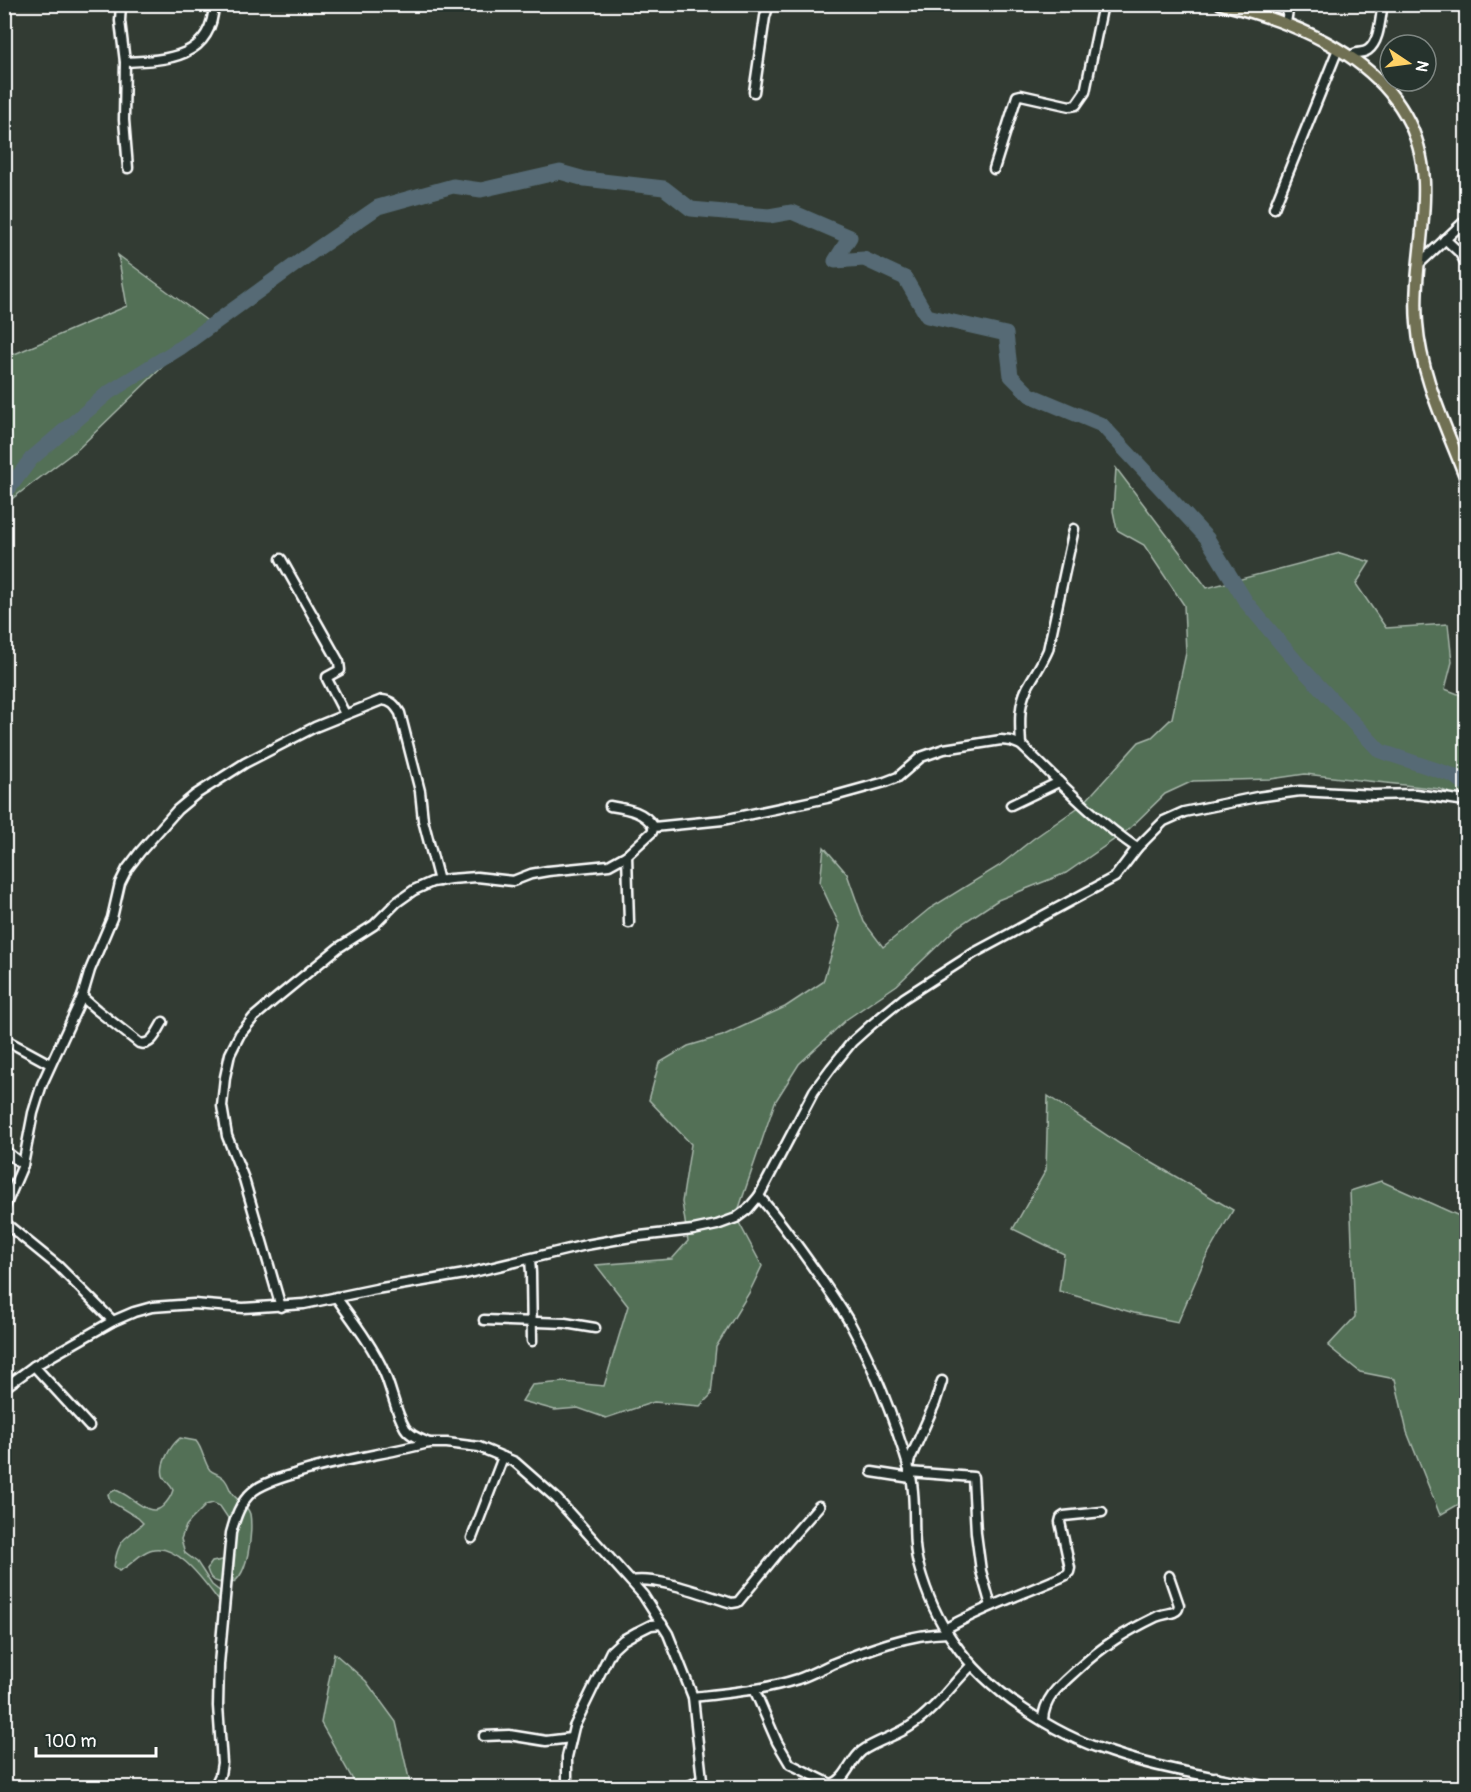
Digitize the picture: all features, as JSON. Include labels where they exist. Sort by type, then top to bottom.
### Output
[{"type":"main road","points":[[1221,4],[1286,23],[1322,39],[1352,58],[1388,91],[1401,107],[1418,146],[1424,183],[1416,301],[1421,356],[1428,381],[1467,479]]},
{"type":"street","points":[[121,4],[125,62],[124,120],[128,168]]},
{"type":"street","points":[[125,62],[155,61],[188,52],[201,42],[210,29],[214,17],[214,4]]},
{"type":"street","points":[[754,92],[769,4]]},
{"type":"street","points":[[994,169],[1017,96],[1070,106],[1076,105],[1081,100],[1085,92],[1103,4]]},
{"type":"street","points":[[1286,23],[1289,4]]},
{"type":"street","points":[[1352,58],[1354,54],[1365,52],[1372,45],[1377,34],[1383,4]]},
{"type":"street","points":[[1274,208],[1338,49]]},
{"type":"street","points":[[1420,263],[1467,220]]},
{"type":"street","points":[[1445,239],[1467,262]]},
{"type":"street","points":[[1021,746],[1022,701],[1048,650],[1074,529]]},
{"type":"street","points":[[282,559],[339,662],[340,670],[327,676],[327,679],[345,714]]},
{"type":"street","points":[[4,1209],[23,1165],[33,1113],[50,1064],[82,997],[90,970],[112,918],[123,875],[177,810],[195,795],[245,763],[315,727],[382,700],[390,701],[400,713],[420,791],[423,820],[440,880]]},
{"type":"street","points":[[654,827],[723,820],[827,798],[898,777],[921,757],[944,749],[1000,740],[1011,741],[1021,746],[1123,839],[1137,848]]},
{"type":"street","points":[[1011,805],[1059,782]]},
{"type":"street","points":[[4,1388],[34,1366],[134,1311],[167,1305],[194,1304],[243,1308],[304,1305],[465,1274],[586,1245],[650,1234],[693,1230],[736,1218],[759,1196],[814,1092],[852,1042],[904,998],[974,953],[1115,877],[1137,848],[1164,821],[1184,812],[1300,791],[1374,795],[1415,794],[1467,801]]},
{"type":"street","points":[[610,806],[637,811],[645,815],[654,827]]},
{"type":"street","points":[[281,1307],[244,1179],[227,1136],[222,1106],[230,1054],[240,1034],[254,1017],[273,1001],[338,948],[374,925],[397,902],[414,890],[440,880],[477,877],[513,881],[548,871],[609,866],[627,855],[652,832],[654,827]]},
{"type":"street","points":[[627,855],[629,923]]},
{"type":"street","points":[[82,997],[144,1045],[150,1043],[163,1022]]},
{"type":"street","points":[[4,1039],[50,1064]]},
{"type":"street","points":[[4,1150],[23,1165]]},
{"type":"street","points":[[759,1196],[788,1230],[851,1324],[867,1358],[890,1412],[909,1473],[919,1565],[946,1631],[972,1665],[998,1689],[1060,1731],[1109,1752],[1128,1758],[1274,1788]]},
{"type":"street","points":[[4,1222],[58,1266],[113,1321]]},
{"type":"street","points":[[530,1259],[532,1341]]},
{"type":"street","points":[[336,1298],[375,1355],[384,1372],[406,1430],[411,1435],[429,1443]]},
{"type":"street","points":[[484,1320],[564,1323],[595,1328]]},
{"type":"street","points":[[34,1366],[89,1426]]},
{"type":"street","points":[[909,1473],[910,1459],[935,1403],[942,1381]]},
{"type":"street","points":[[213,1788],[220,1775],[222,1763],[218,1706],[219,1664],[231,1533],[237,1513],[245,1500],[252,1491],[264,1485],[314,1467],[429,1443],[479,1447],[515,1462],[556,1498],[631,1581],[655,1613],[662,1623],[693,1697],[704,1784],[685,1788]]},
{"type":"street","points":[[472,1538],[503,1457]]},
{"type":"street","points":[[872,1472],[973,1477],[981,1571],[990,1606]]},
{"type":"street","points":[[631,1581],[646,1580],[667,1584],[732,1603],[738,1602],[819,1506]]},
{"type":"street","points":[[693,1697],[754,1689],[798,1679],[890,1643],[946,1631],[990,1606],[1027,1593],[1066,1575],[1070,1568],[1061,1518],[1102,1512]]},
{"type":"street","points":[[1043,1720],[1044,1710],[1054,1691],[1095,1653],[1109,1642],[1158,1616],[1178,1609],[1179,1605],[1169,1576]]},
{"type":"street","points":[[651,1625],[655,1613]]},
{"type":"street","points":[[567,1788],[567,1757],[571,1738],[582,1708],[611,1651],[623,1640],[651,1625],[662,1623]]},
{"type":"street","points":[[754,1689],[777,1742],[790,1764],[831,1784],[837,1783],[862,1751],[912,1725],[972,1665]]},
{"type":"street","points":[[484,1736],[508,1735],[546,1741],[571,1738]]},
{"type":"street","points":[[1205,1788],[1216,1777]]},
{"type":"green space","points":[[118,255],[217,328],[188,342],[78,449],[5,504],[5,358],[127,306]]},
{"type":"green space","points":[[1116,468],[1207,588],[1340,553],[1370,562],[1356,584],[1386,628],[1448,624],[1452,662],[1445,689],[1466,697],[1466,800],[1440,789],[1305,774],[1271,779],[1193,781],[1165,794],[1128,830],[1066,873],[998,900],[957,927],[897,985],[847,1019],[799,1064],[775,1102],[736,1217],[762,1266],[749,1293],[716,1347],[711,1395],[700,1406],[654,1402],[606,1418],[578,1408],[555,1410],[522,1401],[532,1385],[564,1382],[604,1386],[628,1306],[596,1265],[672,1259],[688,1241],[682,1202],[691,1144],[649,1100],[659,1063],[688,1046],[722,1036],[785,1007],[823,982],[840,926],[820,883],[824,847],[847,874],[864,922],[883,947],[929,909],[999,866],[1083,804],[1139,742],[1152,737],[1172,718],[1186,653],[1184,605],[1144,545],[1117,530],[1113,511]]},
{"type":"green space","points":[[1048,1096],[1120,1144],[1233,1210],[1205,1259],[1178,1322],[1134,1313],[1059,1291],[1064,1254],[1013,1229],[1046,1170]]},
{"type":"green space","points":[[1381,1181],[1466,1219],[1466,1500],[1440,1515],[1407,1432],[1395,1379],[1360,1372],[1328,1346],[1355,1317],[1350,1191]]},
{"type":"green space","points":[[180,1438],[196,1441],[210,1470],[227,1482],[232,1493],[250,1514],[250,1542],[245,1565],[240,1575],[227,1584],[216,1581],[207,1569],[212,1562],[228,1559],[235,1546],[228,1518],[220,1506],[213,1503],[206,1505],[186,1526],[181,1539],[185,1553],[197,1562],[212,1585],[222,1593],[223,1597],[219,1601],[189,1565],[170,1552],[160,1549],[150,1550],[119,1571],[114,1566],[122,1542],[143,1523],[110,1501],[108,1494],[115,1490],[121,1492],[152,1510],[163,1506],[173,1490],[164,1478],[164,1462],[169,1451]]},
{"type":"green space","points":[[334,1653],[366,1681],[396,1722],[411,1787],[357,1787],[321,1723]]},
{"type":"waterway","points":[[4,495],[31,459],[108,393],[180,348],[378,207],[453,186],[481,190],[560,172],[585,179],[664,188],[691,209],[769,216],[792,212],[850,237],[835,261],[864,259],[905,278],[927,316],[1006,334],[1011,376],[1030,395],[1102,425],[1207,538],[1246,602],[1298,664],[1380,751],[1452,775],[1466,784]]}]
